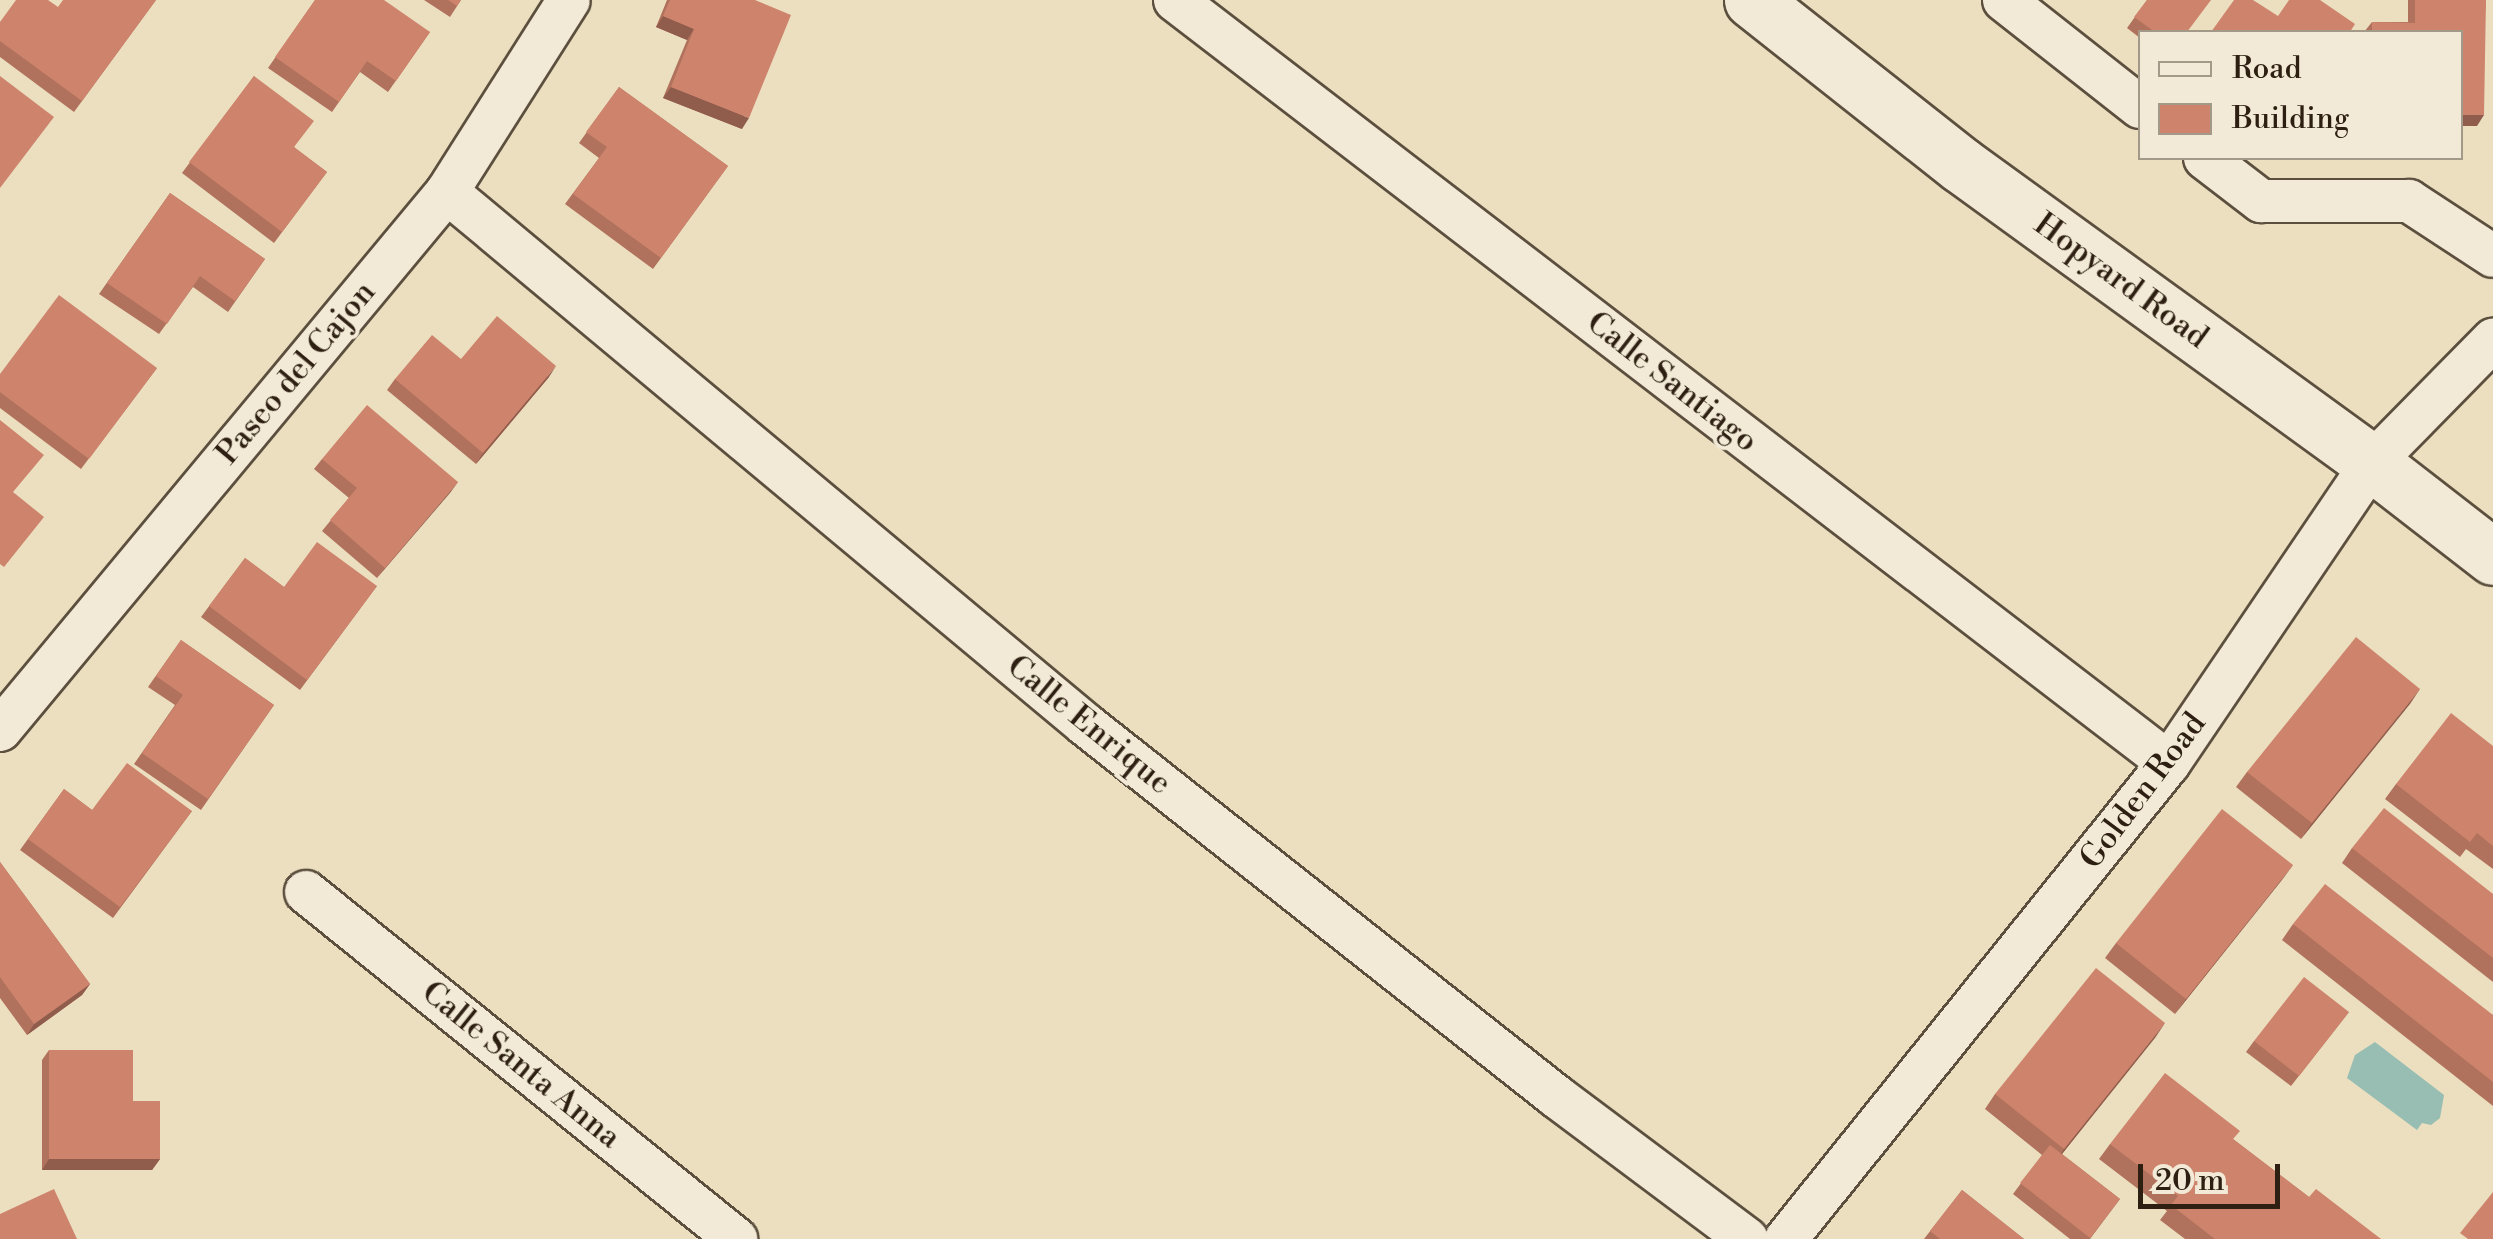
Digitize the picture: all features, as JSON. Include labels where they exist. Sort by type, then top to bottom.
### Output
[{"type":"main road","name":"Hopyard Road","points":[[1752,0],[1961,165],[2372,463],[2493,557]]},
{"type":"street","name":"Paseo del Cajon","points":[[0,730],[447,192],[569,0]]},
{"type":"street","name":"Calle Santiago","points":[[1174,0],[2169,763]]},
{"type":"street","points":[[2004,0],[2138,105]]},
{"type":"street","points":[[2208,160],[2261,201],[2409,201],[2493,256]]},
{"type":"street","name":"Calle Enrique","points":[[447,192],[1086,725],[1557,1097],[1747,1239]]},
{"type":"street","name":"Golden Road","points":[[1786,1239],[2169,763],[2372,463],[2493,340]]},
{"type":"street","name":"Calle Santa Anna","points":[[306,892],[736,1239]]},
{"type":"water","points":[[2375,1042],[2444,1095],[2440,1118],[2431,1125],[2422,1123],[2417,1130],[2347,1078],[2355,1055]]},
{"type":"building","points":[[16,0],[48,0],[58,7],[63,0],[156,0],[82,101],[0,41],[0,22]]},
{"type":"building","points":[[315,0],[384,0],[430,32],[396,81],[367,61],[339,102],[275,57]]},
{"type":"building","points":[[670,0],[755,0],[791,15],[749,118],[671,87],[694,29],[663,16]]},
{"type":"building","points":[[2147,0],[2211,0],[2188,30],[2152,30],[2134,17]]},
{"type":"building","points":[[2234,0],[2253,0],[2278,16],[2289,0],[2320,0],[2355,24],[2351,30],[2212,30]]},
{"type":"building","points":[[2415,0],[2486,0],[2484,115],[2463,115],[2463,30],[2372,30],[2372,22],[2415,23]]},
{"type":"building","points":[[0,76],[54,117],[0,188]]},
{"type":"building","points":[[254,76],[314,121],[294,147],[327,172],[282,232],[189,162]]},
{"type":"building","points":[[619,87],[728,166],[661,258],[573,194],[607,147],[586,132]]},
{"type":"building","points":[[170,193],[265,259],[235,301],[200,276],[167,324],[107,283]]},
{"type":"building","points":[[59,295],[157,368],[89,459],[0,392],[0,374]]},
{"type":"building","points":[[497,316],[556,366],[483,453],[395,379],[432,335],[461,359]]},
{"type":"building","points":[[367,405],[458,482],[385,568],[330,520],[357,488],[322,459]]},
{"type":"building","points":[[0,420],[44,455],[13,492],[44,517],[4,567],[0,564]]},
{"type":"building","points":[[317,542],[377,586],[307,680],[209,606],[245,558],[284,587]]},
{"type":"building","points":[[2356,637],[2420,689],[2312,823],[2247,772]]},
{"type":"building","points":[[181,640],[274,705],[208,799],[142,753],[183,695],[156,676]]},
{"type":"building","points":[[2451,713],[2493,746],[2493,846],[2477,833],[2470,842],[2396,784]]},
{"type":"building","points":[[127,763],[192,811],[120,907],[28,839],[64,789],[92,810]]},
{"type":"building","points":[[2384,808],[2493,894],[2493,958],[2352,848]]},
{"type":"building","points":[[2222,809],[2293,865],[2186,999],[2116,943]]},
{"type":"building","points":[[0,862],[90,984],[34,1024],[0,977]]},
{"type":"building","points":[[2325,884],[2493,1015],[2493,1082],[2293,924]]},
{"type":"building","points":[[2096,968],[2165,1023],[2064,1149],[1995,1094]]},
{"type":"building","points":[[2304,977],[2349,1012],[2299,1076],[2254,1041]]},
{"type":"building","points":[[49,1050],[133,1050],[133,1101],[160,1101],[160,1159],[49,1159]]},
{"type":"building","points":[[2165,1073],[2240,1131],[2233,1139],[2309,1197],[2316,1189],[2381,1239],[2215,1239],[2171,1205],[2178,1196],[2110,1144]]},
{"type":"building","points":[[2050,1145],[2120,1199],[2090,1238],[2020,1183]]},
{"type":"building","points":[[54,1189],[77,1239],[0,1239],[0,1214]]},
{"type":"building","points":[[1962,1190],[2024,1239],[1940,1239],[1930,1231]]},
{"type":"building","points":[[2493,1192],[2493,1239],[2468,1239],[2460,1233]]}]
